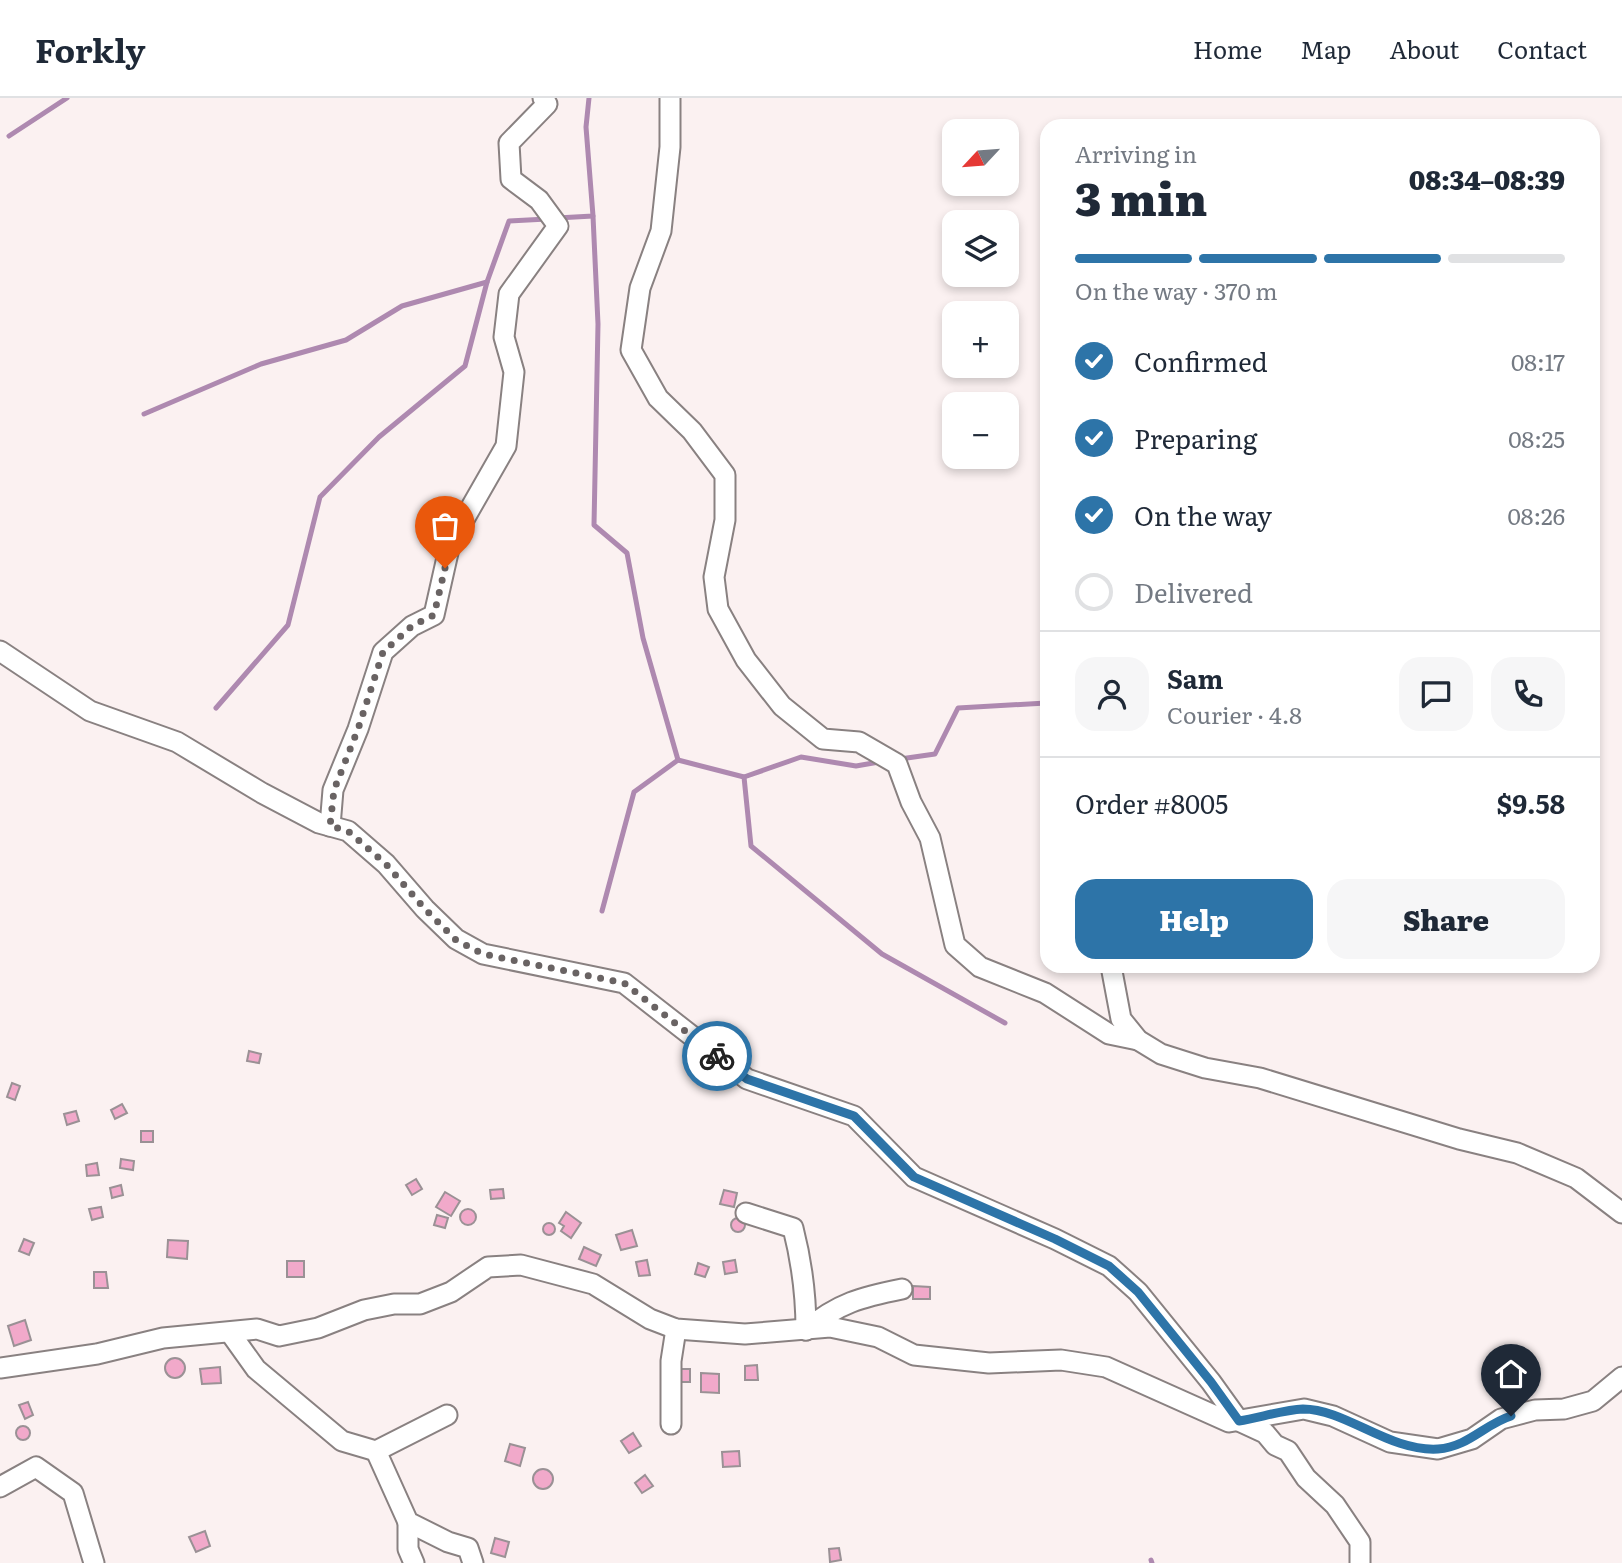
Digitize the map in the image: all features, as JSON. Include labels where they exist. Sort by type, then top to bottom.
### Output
[{"type":"street","points":[[330,826],[334,790],[358,729],[383,652],[412,626],[434,615],[450,544],[506,446],[514,372],[504,337],[509,294],[558,226],[539,200],[510,179],[509,144],[547,104],[544,98]]},
{"type":"street","points":[[670,98],[670,147],[661,230],[640,288],[631,350],[658,398],[692,431],[725,475],[725,520],[714,577],[718,609],[746,660],[782,706],[822,739],[859,742],[897,764],[911,802],[930,838],[955,945],[980,967],[1045,993],[1109,1034],[1138,1040],[1161,1054],[1205,1068],[1260,1079],[1459,1139],[1517,1153],[1576,1178],[1622,1213]]},
{"type":"street","points":[[0,651],[90,711],[177,741],[262,793],[330,826],[348,831],[386,864],[456,940],[483,954],[624,983],[747,1079],[854,1116],[914,1177],[1055,1239],[1109,1266],[1138,1292],[1239,1421],[1265,1433],[1275,1445],[1288,1451],[1306,1478],[1335,1505],[1360,1542],[1360,1563]]},
{"type":"street","points":[[1112,973],[1121,1019],[1138,1040]]},
{"type":"street","points":[[746,1213],[793,1228],[803,1267],[801,1281],[806,1297],[806,1330]]},
{"type":"street","points":[[0,1368],[85,1356],[163,1338],[231,1334],[257,1329],[279,1336],[318,1328],[365,1310],[394,1304],[420,1304],[451,1292],[488,1267],[521,1265],[593,1284],[650,1319],[676,1328],[745,1334],[830,1327],[878,1337],[914,1355],[989,1363],[1060,1360],[1106,1367],[1229,1422],[1304,1409],[1333,1416],[1390,1441],[1438,1449],[1472,1440],[1501,1419],[1535,1410],[1563,1409],[1593,1401],[1622,1377]]},
{"type":"street","points":[[806,1330],[828,1311],[867,1296],[902,1289]]},
{"type":"street","points":[[671,1424],[671,1361],[676,1328]]},
{"type":"street","points":[[231,1334],[256,1369],[342,1441],[376,1451],[447,1415]]},
{"type":"street","points":[[376,1451],[408,1522],[408,1549],[414,1563]]},
{"type":"street","points":[[0,1487],[36,1467],[73,1493],[94,1563]]},
{"type":"street","points":[[408,1522],[448,1542],[468,1548],[473,1563]]},
{"type":"building","points":[[249,1051],[261,1054],[259,1063],[247,1061]]},
{"type":"building","points":[[12,1083],[20,1086],[15,1100],[7,1097]]},
{"type":"building","points":[[122,1104],[127,1113],[115,1119],[111,1110]]},
{"type":"building","points":[[76,1111],[79,1121],[67,1125],[64,1114]]},
{"type":"building","points":[[141,1131],[153,1131],[153,1142],[141,1142]]},
{"type":"building","points":[[121,1159],[134,1161],[133,1170],[120,1168]]},
{"type":"building","points":[[97,1163],[99,1175],[87,1176],[86,1165]]},
{"type":"building","points":[[416,1179],[422,1189],[412,1195],[406,1185]]},
{"type":"building","points":[[121,1185],[123,1195],[112,1198],[110,1188]]},
{"type":"building","points":[[503,1189],[504,1198],[491,1199],[490,1190]]},
{"type":"building","points":[[724,1190],[737,1193],[734,1207],[720,1204]]},
{"type":"building","points":[[445,1192],[460,1201],[451,1216],[436,1207]]},
{"type":"building","points":[[101,1207],[103,1217],[92,1220],[89,1209]]},
{"type":"building","points":[[465,1209],[471,1209],[476,1217],[474,1223],[465,1225],[460,1220],[460,1214]]},
{"type":"building","points":[[566,1212],[581,1223],[571,1238],[561,1231],[564,1226],[559,1223]]},
{"type":"building","points":[[437,1215],[448,1218],[445,1228],[434,1225]]},
{"type":"building","points":[[738,1218],[743,1220],[743,1230],[738,1232],[733,1230],[731,1225],[733,1220]]},
{"type":"building","points":[[549,1223],[555,1229],[549,1235],[543,1229]]},
{"type":"building","points":[[632,1230],[637,1246],[621,1250],[616,1235]]},
{"type":"building","points":[[24,1239],[34,1243],[29,1255],[19,1251]]},
{"type":"building","points":[[168,1240],[188,1241],[187,1259],[167,1257]]},
{"type":"building","points":[[584,1247],[601,1255],[596,1266],[579,1259]]},
{"type":"building","points":[[647,1260],[650,1275],[639,1276],[636,1262]]},
{"type":"building","points":[[735,1260],[737,1272],[725,1274],[723,1262]]},
{"type":"building","points":[[287,1261],[304,1261],[304,1277],[287,1277]]},
{"type":"building","points":[[698,1263],[709,1267],[705,1277],[695,1274]]},
{"type":"building","points":[[94,1272],[106,1272],[108,1288],[94,1288]]},
{"type":"building","points":[[913,1286],[930,1287],[930,1299],[913,1299]]},
{"type":"building","points":[[25,1320],[31,1340],[14,1346],[8,1326]]},
{"type":"building","points":[[175,1358],[182,1361],[185,1368],[182,1375],[175,1378],[168,1375],[165,1368],[168,1361]]},
{"type":"building","points":[[757,1365],[758,1380],[745,1380],[745,1366]]},
{"type":"building","points":[[220,1367],[221,1383],[202,1384],[200,1369]]},
{"type":"building","points":[[677,1369],[690,1369],[690,1382],[678,1382]]},
{"type":"building","points":[[701,1373],[719,1374],[719,1393],[701,1392]]},
{"type":"building","points":[[28,1402],[33,1415],[25,1419],[19,1405]]},
{"type":"building","points":[[23,1426],[28,1428],[28,1438],[23,1440],[18,1438],[16,1433],[18,1428]]},
{"type":"building","points":[[633,1433],[641,1446],[629,1453],[621,1441]]},
{"type":"building","points":[[510,1444],[525,1448],[520,1466],[505,1461]]},
{"type":"building","points":[[739,1451],[740,1466],[723,1467],[722,1452]]},
{"type":"building","points":[[543,1469],[550,1472],[553,1479],[550,1486],[543,1489],[536,1486],[533,1479],[536,1472]]},
{"type":"building","points":[[645,1475],[653,1486],[642,1493],[635,1483]]},
{"type":"building","points":[[205,1531],[210,1546],[196,1552],[189,1537]]},
{"type":"building","points":[[495,1538],[509,1542],[505,1557],[491,1553]]},
{"type":"building","points":[[839,1548],[841,1560],[830,1562],[829,1549]]},
{"type":"waterway","points":[[9,136],[67,98]]},
{"type":"waterway","points":[[557,218],[593,216],[586,127],[589,98]]},
{"type":"waterway","points":[[593,216],[598,324],[594,525],[627,553],[643,638],[678,760],[634,792],[602,911]]},
{"type":"waterway","points":[[216,708],[288,625],[320,497],[379,437],[465,366],[487,282],[509,221],[547,219]]},
{"type":"waterway","points":[[144,414],[261,364],[346,340],[402,306],[487,282]]},
{"type":"waterway","points":[[900,759],[935,754],[958,708],[1040,703]]},
{"type":"waterway","points":[[744,777],[801,757],[856,766],[879,762]]},
{"type":"waterway","points":[[678,760],[744,777],[751,846],[882,954],[1005,1023]]},
{"type":"way so far","points":[[445,568],[434,615],[412,626],[383,652],[358,729],[334,790],[330,826],[348,831],[386,864],[456,940],[483,954],[624,983],[717,1056]]},
{"type":"route","points":[[717,1056],[747,1079],[854,1116],[914,1177],[1055,1239],[1109,1266],[1138,1292],[1239,1421],[1304,1409],[1333,1416],[1390,1441],[1438,1449],[1472,1440],[1501,1419],[1511,1416]]}]
